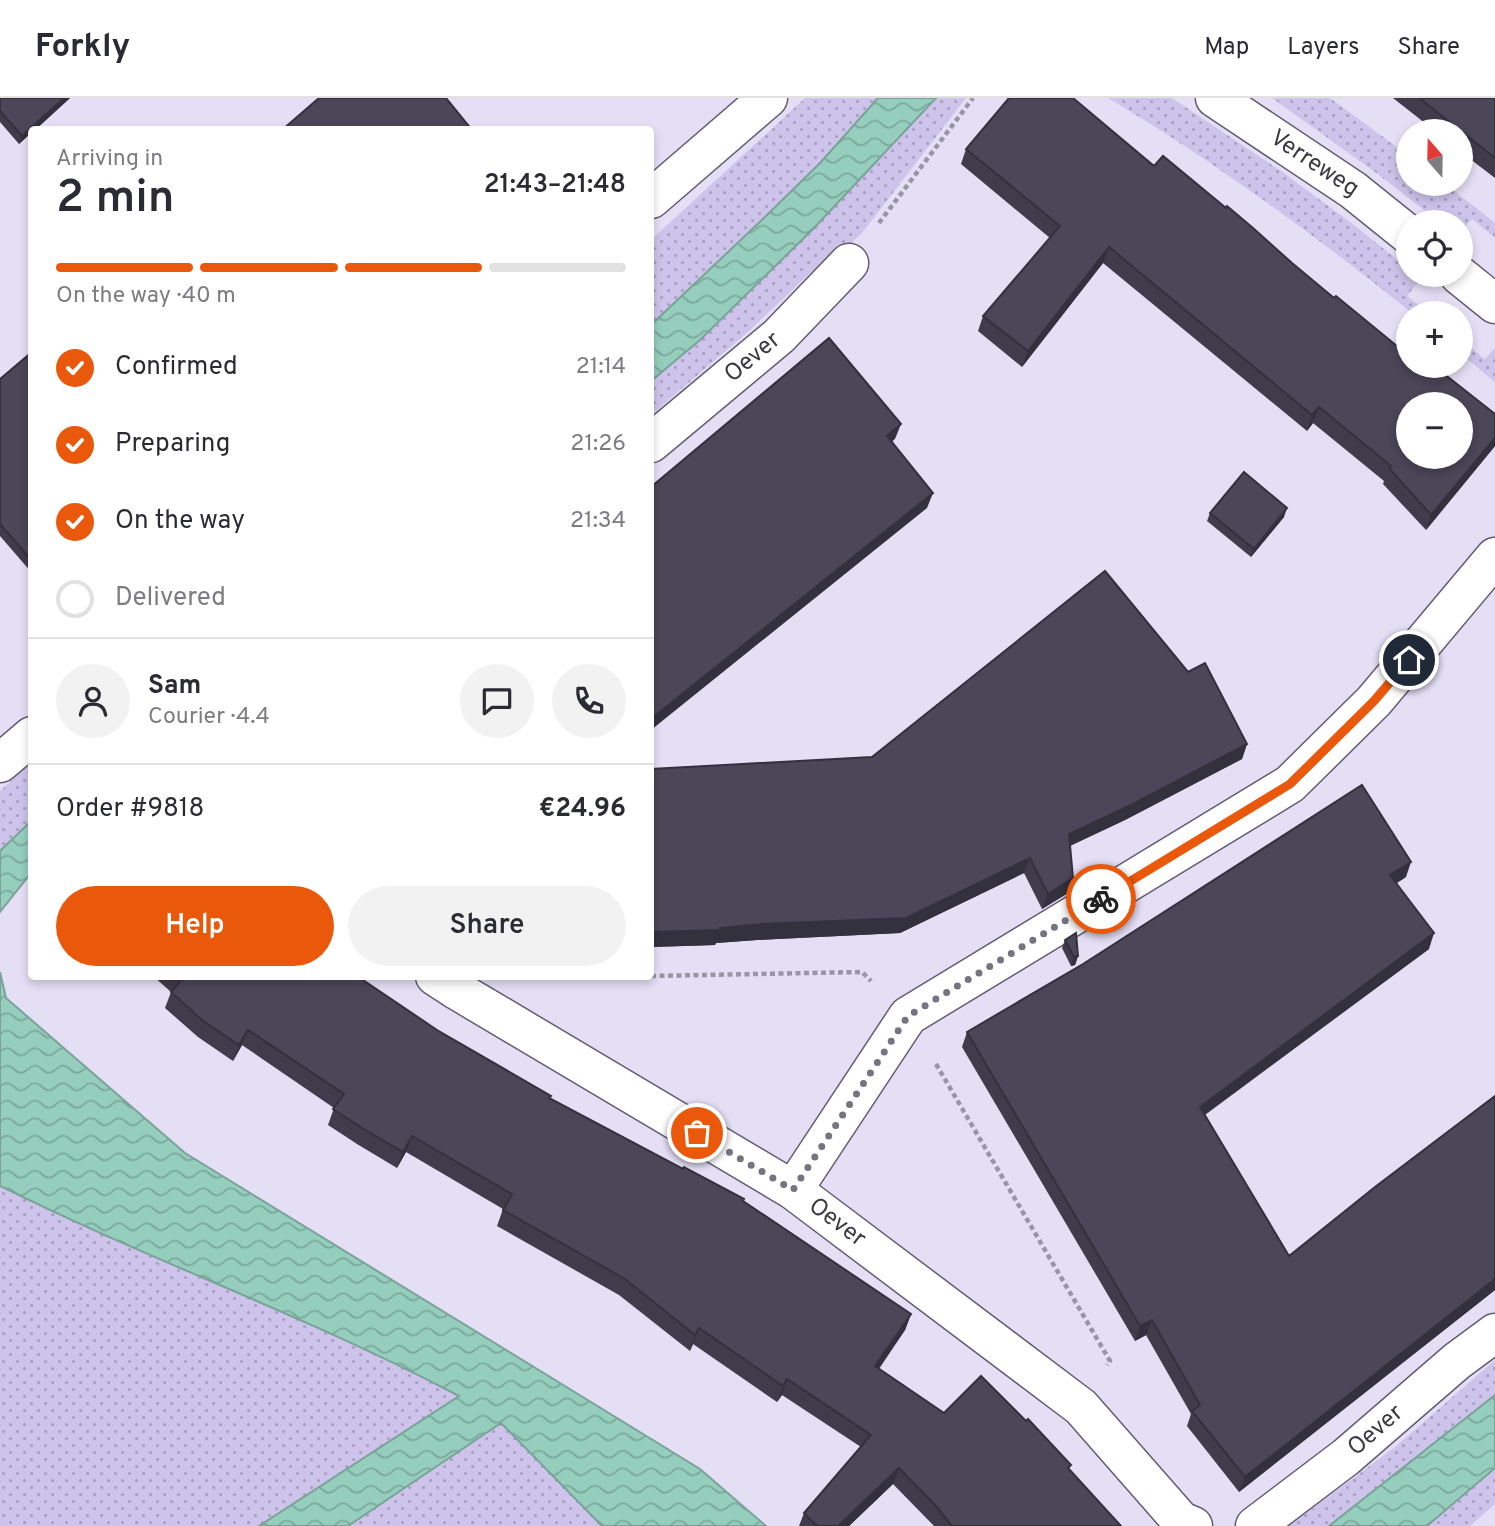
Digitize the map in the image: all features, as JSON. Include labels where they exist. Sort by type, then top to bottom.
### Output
[{"type":"street","points":[[654,197],[768,98]]},
{"type":"street","name":"Verreweg","points":[[1215,98],[1353,190],[1396,225]]},
{"type":"street","name":"Oever","points":[[654,440],[779,336],[849,263]]},
{"type":"street","points":[[1473,286],[1495,304]]},
{"type":"street","points":[[793,1190],[908,1016],[1290,784],[1374,701],[1495,557]]},
{"type":"street","points":[[0,763],[28,739]]},
{"type":"street","name":"Oever","points":[[441,980],[793,1190],[1080,1407],[1181,1521],[1193,1526]]},
{"type":"street","name":"Oever","points":[[1255,1526],[1346,1457],[1457,1361],[1495,1333]]},
{"type":"path","points":[[849,263],[973,98]]},
{"type":"path","points":[[654,976],[862,972],[908,1016],[1110,1361],[1080,1407]]},
{"type":"shaded area","points":[[805,98],[878,98],[820,163],[654,322],[654,237]]},
{"type":"shaded area","points":[[936,98],[966,98],[862,233],[831,261],[827,257],[748,332],[654,412],[654,378],[700,340],[814,228]]},
{"type":"shaded area","points":[[1108,98],[1172,98],[1281,171],[1396,259],[1396,287],[1414,287],[1407,296],[1413,301],[1397,301],[1264,200]]},
{"type":"shaded area","points":[[1272,98],[1330,98],[1396,146],[1396,188]]},
{"type":"shaded area","points":[[1406,196],[1461,196],[1495,223],[1495,238],[1473,220],[1473,210],[1424,210]]},
{"type":"shaded area","points":[[1495,348],[1495,382],[1473,364],[1473,350],[1485,359]]},
{"type":"shaded area","points":[[28,766],[28,824],[0,851],[0,791]]},
{"type":"shaded area","points":[[0,1186],[62,1216],[353,1342],[460,1396],[259,1526],[0,1526]]},
{"type":"shaded area","points":[[1495,1360],[1495,1395],[1329,1526],[1289,1526],[1395,1447]]},
{"type":"shaded area","points":[[501,1423],[602,1526],[348,1526]]},
{"type":"shaded area","points":[[1495,1468],[1495,1504],[1470,1526],[1427,1526]]},
{"type":"water","points":[[878,98],[936,98],[814,228],[700,340],[654,378],[654,322],[820,163]]},
{"type":"water","points":[[28,824],[28,877],[0,912],[0,851]]},
{"type":"water","points":[[0,972],[6,998],[185,1153],[700,1469],[766,1526],[602,1526],[501,1423],[348,1526],[259,1526],[459,1396],[346,1340],[0,1186]]},
{"type":"water","points":[[1495,1395],[1495,1468],[1427,1526],[1329,1526]]},
{"type":"building","points":[[0,98],[64,98],[33,126],[28,126],[28,131],[22,136],[0,111]]},
{"type":"building","points":[[319,98],[446,98],[469,126],[287,126]]},
{"type":"building","points":[[1009,98],[1073,98],[1154,166],[1163,156],[1226,208],[1227,206],[1334,298],[1336,296],[1396,345],[1396,378],[1449,378],[1467,392],[1396,392],[1396,469],[1469,469],[1431,515],[1389,468],[1391,466],[1319,407],[1312,415],[1109,247],[1028,351],[983,316],[1060,226],[966,149]]},
{"type":"building","points":[[1419,98],[1495,98],[1495,158],[1474,141],[1474,119],[1446,119]]},
{"type":"building","points":[[829,338],[901,424],[887,436],[933,493],[654,717],[654,484]]},
{"type":"building","points":[[28,355],[28,556],[0,524],[0,379]]},
{"type":"building","points":[[1473,397],[1495,414],[1495,438],[1473,464]]},
{"type":"building","points":[[1244,472],[1287,508],[1254,549],[1210,513]]},
{"type":"building","points":[[1105,571],[1188,672],[1205,663],[1247,744],[1069,834],[1073,878],[1048,894],[1030,858],[906,918],[654,932],[654,769],[872,757]]},
{"type":"building","points":[[1362,785],[1411,862],[1390,875],[1434,933],[1200,1107],[1289,1256],[1495,1096],[1495,1279],[1245,1477],[1192,1411],[1200,1405],[1152,1320],[1140,1326],[967,1032],[1083,964]]},
{"type":"building","points":[[1076,933],[1078,956],[1074,957],[1065,940]]},
{"type":"building","points":[[181,980],[363,980],[437,1030],[551,1096],[549,1098],[744,1199],[743,1201],[911,1314],[875,1366],[944,1413],[981,1376],[1026,1421],[1028,1419],[1071,1465],[1068,1468],[1121,1526],[952,1526],[899,1468],[838,1526],[817,1526],[804,1513],[871,1435],[787,1379],[783,1386],[699,1328],[695,1335],[625,1279],[503,1210],[512,1194],[412,1136],[403,1152],[362,1128],[333,1109],[344,1094],[248,1030],[239,1045],[203,1021],[171,992]]},
{"type":"way so far","points":[[697,1133],[793,1190],[908,1016],[1101,899]]},
{"type":"route","points":[[1101,899],[1290,784],[1374,701],[1409,660]]}]
